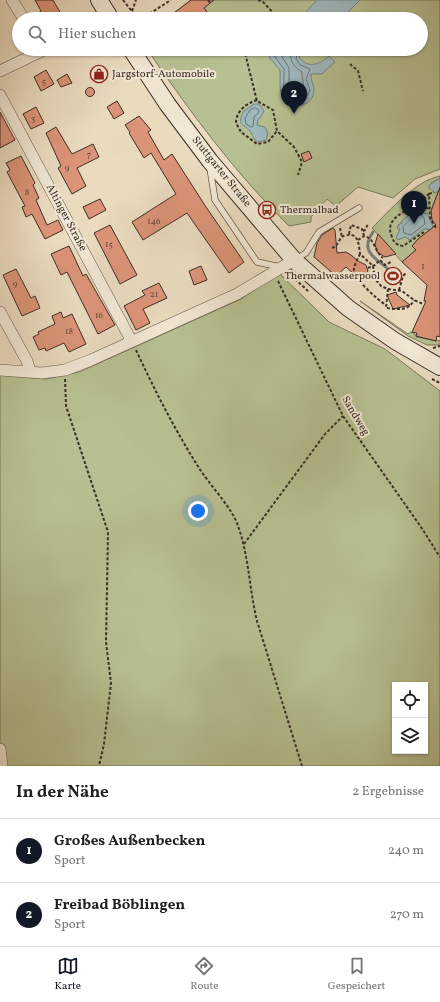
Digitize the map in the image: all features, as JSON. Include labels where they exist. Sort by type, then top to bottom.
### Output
[{"type":"main road","name":"Stuttgarter Straße","points":[[136,56],[168,105],[284,267],[348,308],[395,341],[440,367]]},
{"type":"street","points":[[12,0],[20,12]]},
{"type":"street","points":[[0,71],[31,56]]},
{"type":"street","name":"Altinger Straße","points":[[0,95],[131,340]]},
{"type":"street","points":[[0,370],[42,373],[65,370],[91,360],[131,340],[237,294],[284,267]]},
{"type":"street","points":[[0,312],[27,361],[30,371]]},
{"type":"street","points":[[0,749],[2,766]]},
{"type":"lane","points":[[210,162],[215,200],[256,262],[284,267],[306,254],[319,232],[359,208]]},
{"type":"path","points":[[123,0],[132,11]]},
{"type":"path","points":[[132,11],[136,0]]},
{"type":"path","points":[[153,12],[171,0]]},
{"type":"path","points":[[258,0],[263,1],[272,12]]},
{"type":"path","points":[[246,56],[257,100],[273,110],[277,132],[294,147],[302,162],[298,175]]},
{"type":"path","points":[[350,64],[358,71],[363,91]]},
{"type":"path","points":[[257,100],[250,102],[238,114],[236,124],[241,132],[258,144],[268,142],[277,132]]},
{"type":"path","points":[[424,232],[403,246],[397,245],[390,234],[393,220],[404,210],[434,192]]},
{"type":"path","points":[[429,194],[430,218],[436,228]]},
{"type":"path","points":[[417,203],[429,210]]},
{"type":"path","points":[[363,231],[366,230],[368,224]]},
{"type":"path","points":[[339,225],[342,237]]},
{"type":"path","points":[[349,234],[351,225],[363,231]]},
{"type":"path","points":[[363,231],[364,236]]},
{"type":"path","points":[[335,250],[342,237],[349,234]]},
{"type":"path","points":[[349,234],[358,240],[360,254],[354,268],[355,275],[373,296],[386,305],[386,308],[401,310],[407,308],[414,300]]},
{"type":"path","points":[[364,236],[368,237],[374,243],[376,251],[385,265],[391,262]]},
{"type":"path","points":[[358,240],[364,236]]},
{"type":"path","points":[[332,248],[336,247]]},
{"type":"path","points":[[360,254],[373,266],[375,279],[381,286],[399,290],[423,304]]},
{"type":"path","points":[[368,268],[382,259]]},
{"type":"path","name":"Sandweg","points":[[284,267],[297,318],[343,416],[421,527],[440,557]]},
{"type":"path","points":[[399,290],[403,276],[406,273]]},
{"type":"path","points":[[386,305],[389,289]]},
{"type":"path","points":[[389,289],[391,293]]},
{"type":"path","points":[[131,340],[159,399],[199,469],[236,521],[244,544],[251,598],[257,621],[302,766]]},
{"type":"path","points":[[65,370],[66,406],[108,532],[106,642],[111,683],[104,744],[99,766]]},
{"type":"path","points":[[244,544],[325,434],[343,416]]},
{"type":"green space","points":[[191,0],[440,0],[440,169],[415,179],[393,198],[358,187],[336,206],[327,199],[311,217],[311,222],[289,226],[250,185],[214,141],[152,56],[428,56],[428,12],[175,12]]},
{"type":"green space","points":[[440,176],[440,178],[431,183],[440,190],[432,209],[433,218],[439,228],[434,229],[427,213],[425,214],[418,208],[402,221],[397,228],[409,240],[425,228],[431,232],[418,239],[416,250],[402,262],[372,228],[412,190],[431,179]]},
{"type":"green space","points":[[278,272],[329,322],[385,349],[440,391],[440,766],[0,766],[0,375],[46,379],[79,372],[241,299]]},
{"type":"green space","points":[[360,301],[408,334],[411,332],[415,334],[416,337],[437,341],[440,340],[440,345],[427,345],[408,336]]},
{"type":"water","points":[[317,0],[360,0],[348,12],[306,12]]},
{"type":"water","points":[[300,56],[299,57],[302,61],[314,64],[321,62],[329,56],[335,62],[322,74],[311,74],[314,88],[312,98],[301,106],[294,107],[288,104],[282,96],[280,87],[280,70],[269,57]]},
{"type":"water","points":[[254,104],[259,104],[264,111],[258,119],[257,125],[265,127],[268,134],[266,140],[258,142],[241,122],[243,112]]},
{"type":"water","points":[[440,178],[440,190],[435,193],[429,188],[429,185]]},
{"type":"water","points":[[416,209],[420,209],[425,214],[427,213],[434,229],[431,232],[428,229],[424,229],[410,240],[405,237],[398,240],[396,237],[400,230],[398,225]]},
{"type":"water","name":"Thermalwasserpool","points":[[391,268],[395,270],[401,279],[400,282],[395,284],[386,274],[386,270]]},
{"type":"building","points":[[35,0],[53,0],[60,12],[40,12],[41,11]]},
{"type":"building","points":[[191,0],[214,0],[204,8],[207,12],[175,12]]},
{"type":"building","points":[[46,70],[54,84],[41,91],[34,77]]},
{"type":"building","points":[[67,74],[72,83],[61,87],[57,80]]},
{"type":"building","points":[[90,87],[95,92],[90,97],[85,92]]},
{"type":"building","points":[[117,101],[124,113],[114,119],[107,107]]},
{"type":"building","points":[[36,107],[44,123],[31,129],[23,114]]},
{"type":"building","points":[[0,112],[15,140],[0,148]]},
{"type":"building","points":[[139,116],[151,130],[148,132],[164,160],[172,154],[244,262],[229,273],[187,213],[143,240],[132,222],[176,194],[151,153],[144,158],[125,125]]},
{"type":"building","points":[[56,127],[72,154],[93,144],[99,157],[77,168],[86,186],[72,194],[58,168],[61,166],[46,133]]},
{"type":"building","points":[[309,151],[312,158],[304,162],[301,154]]},
{"type":"building","points":[[21,156],[35,183],[33,185],[39,198],[36,200],[47,225],[58,220],[63,230],[45,239],[32,214],[26,217],[22,207],[25,206],[7,172],[10,170],[6,163]]},
{"type":"building","points":[[440,187],[440,337],[437,336],[436,341],[416,336],[417,333],[412,332],[426,301],[424,301],[427,285],[402,262],[416,250],[412,246],[418,239],[436,225],[432,220],[431,211]]},
{"type":"building","points":[[100,199],[106,210],[89,219],[83,207]]},
{"type":"building","points":[[110,225],[137,275],[120,284],[94,233]]},
{"type":"building","points":[[333,228],[335,230],[337,253],[346,252],[366,265],[368,271],[364,277],[357,277],[346,267],[336,276],[314,257],[317,243],[322,235]]},
{"type":"building","points":[[378,234],[396,254],[385,257],[377,252],[375,244]]},
{"type":"building","points":[[69,246],[83,276],[86,274],[115,325],[98,334],[67,272],[61,275],[51,254]]},
{"type":"building","points":[[201,266],[207,280],[194,285],[189,271]]},
{"type":"building","points":[[16,269],[31,298],[35,296],[40,308],[22,316],[3,275]]},
{"type":"building","points":[[159,283],[167,298],[143,309],[150,323],[136,330],[124,306],[145,295],[142,291]]},
{"type":"building","points":[[396,292],[397,295],[410,305],[393,309],[387,295]]},
{"type":"building","points":[[61,312],[63,318],[72,314],[86,344],[69,352],[64,343],[46,351],[45,348],[39,350],[33,337],[39,334],[38,332],[55,324],[52,316]]},
{"type":"waterway","points":[[373,232],[369,239],[368,250],[374,258],[388,269]]},
{"type":"place","name":"Jargstorf-Automobile","points":[[99,74]]},
{"type":"place","name":"Freibad Böblingen","points":[[294,114]]},
{"type":"place","name":"Thermalbad","points":[[267,210]]},
{"type":"place","name":"Großes Außenbecken","points":[[414,224]]},
{"type":"place","name":"Thermalwasserpool","points":[[393,276]]}]
